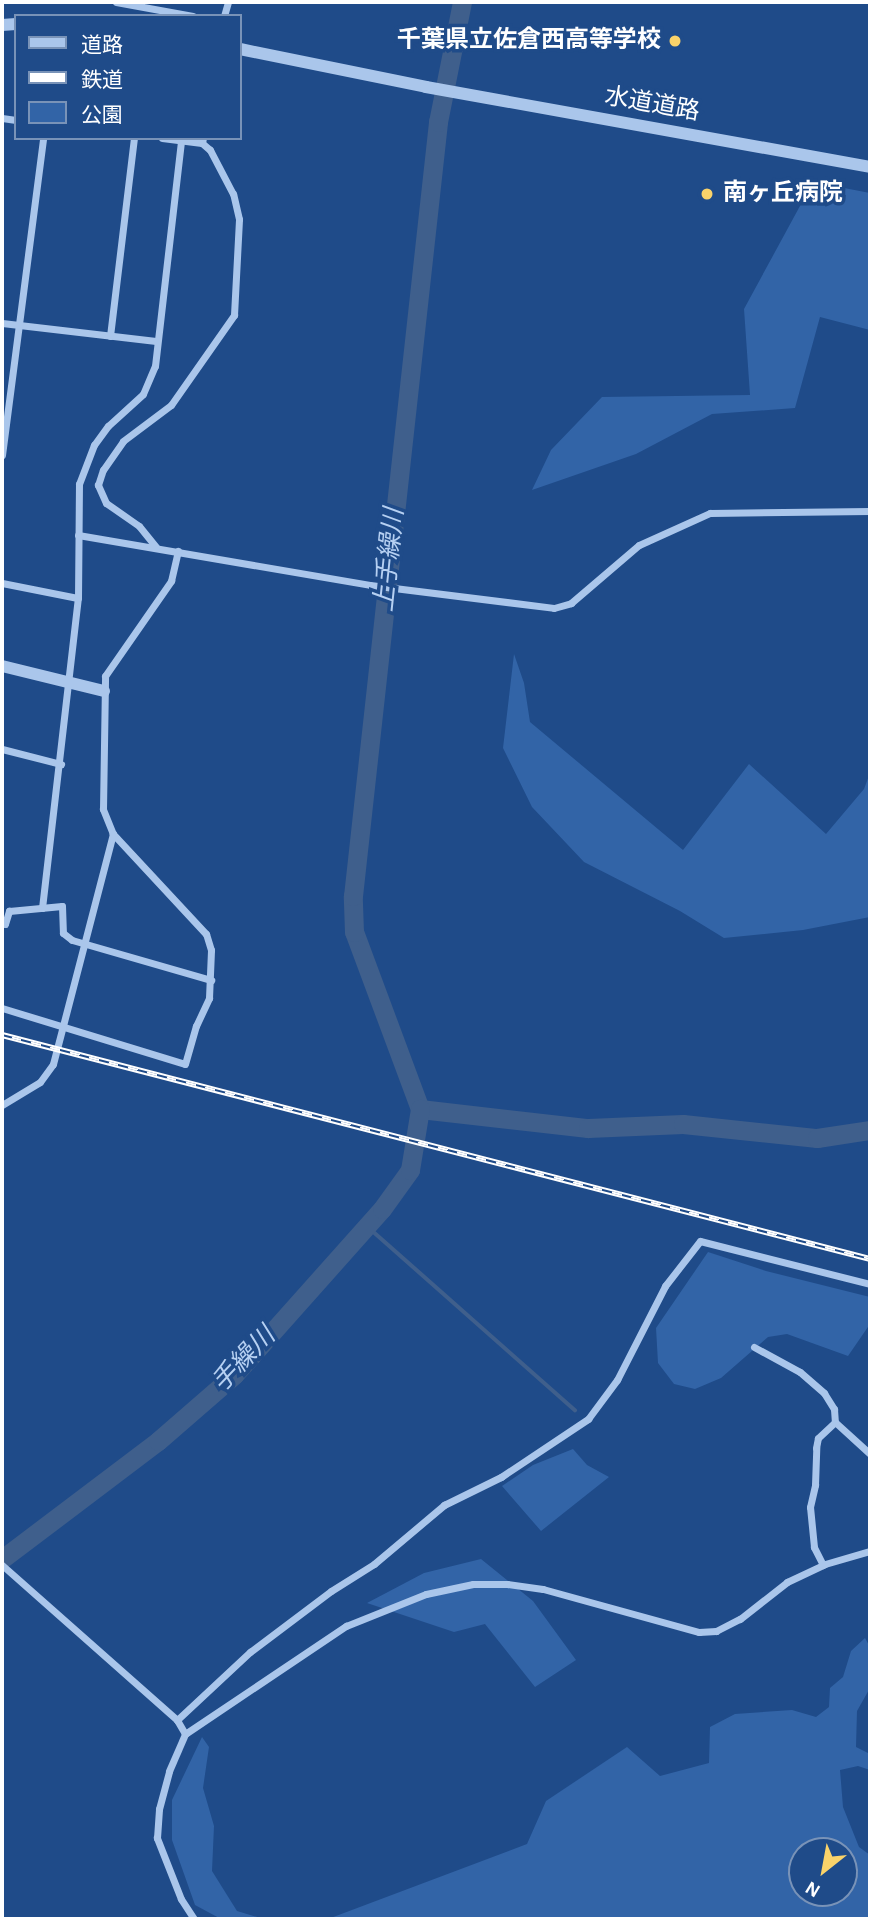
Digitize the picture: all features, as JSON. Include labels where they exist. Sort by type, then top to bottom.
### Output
[{"type":"street","points":[[116,2],[182,14]]},
{"type":"street","name":"水道道路","points":[[242,49],[426,87],[870,167]]},
{"type":"street","points":[[2,455],[21,325],[43,140]]},
{"type":"street","points":[[110,336],[134,140]]},
{"type":"street","points":[[156,547],[139,526],[106,503],[100,496],[99,485],[103,470],[123,441],[171,405],[234,314],[239,219],[233,194],[203,141],[175,140]]},
{"type":"street","points":[[42,908],[61,764],[78,598],[82,471],[108,426],[143,394],[155,366],[181,141]]},
{"type":"street","points":[[2,323],[156,341]]},
{"type":"street","points":[[78,535],[370,585],[554,608],[571,603],[639,545],[710,513],[870,511]]},
{"type":"street","points":[[2,1008],[185,1065],[196,1026],[209,998],[211,950],[206,934],[113,834],[103,809],[104,691],[107,670],[171,581],[178,551]]},
{"type":"street","points":[[2,583],[78,598]]},
{"type":"street","points":[[2,666],[104,691]]},
{"type":"street","points":[[2,749],[61,764]]},
{"type":"street","points":[[2,1105],[40,1082],[53,1064],[113,834]]},
{"type":"street","points":[[2,923],[5,924],[9,911],[62,906],[63,933],[72,940],[211,980]]},
{"type":"street","points":[[177,1720],[250,1652],[331,1591],[374,1564],[444,1505],[501,1477],[569,1435],[588,1419],[617,1380],[665,1286],[700,1241],[870,1284]]},
{"type":"street","points":[[754,1347],[800,1372],[824,1393],[834,1409],[835,1422],[870,1454]]},
{"type":"street","points":[[823,1565],[814,1547],[810,1507],[815,1485],[818,1438],[835,1422]]},
{"type":"street","points":[[194,1919],[181,1899],[157,1838],[166,1784],[185,1734],[346,1626],[426,1594],[473,1584],[507,1584],[543,1589],[699,1632],[716,1631],[740,1619],[787,1582],[823,1565],[870,1551]]},
{"type":"street","points":[[2,1565],[177,1720],[185,1734]]},
{"type":"green space","points":[[813,182],[870,193],[870,330],[820,317],[795,408],[712,414],[636,454],[532,490],[551,450],[602,397],[750,395],[744,309]]},
{"type":"green space","points":[[514,654],[524,683],[530,722],[683,850],[749,764],[826,834],[864,789],[870,773],[870,917],[803,930],[724,938],[680,911],[584,862],[532,807],[503,748]]},
{"type":"green space","points":[[708,1252],[766,1271],[870,1297],[870,1324],[848,1356],[787,1334],[768,1337],[721,1378],[695,1389],[674,1384],[658,1363],[656,1328]]},
{"type":"green space","points":[[573,1449],[587,1465],[609,1477],[541,1531],[502,1486],[533,1465]]},
{"type":"green space","points":[[481,1559],[533,1601],[576,1660],[535,1687],[485,1624],[454,1632],[367,1603],[424,1573]]},
{"type":"green space","points":[[865,1638],[870,1647],[870,1688],[857,1711],[856,1747],[870,1754],[870,1770],[858,1766],[840,1770],[843,1807],[855,1837],[788,1837],[788,1907],[858,1907],[858,1844],[870,1855],[870,1919],[328,1919],[527,1844],[546,1801],[627,1747],[660,1776],[709,1763],[710,1727],[735,1714],[792,1710],[816,1717],[829,1707],[830,1688],[843,1677],[851,1651]]},
{"type":"green space","points":[[202,1737],[209,1747],[203,1788],[214,1826],[212,1871],[237,1911],[264,1919],[221,1919],[195,1905],[172,1840],[172,1800]]},
{"type":"waterway","name":"上手繰川","points":[[420,1109],[354,932],[353,896],[438,122],[462,2]]},
{"type":"waterway","points":[[420,1109],[588,1128],[683,1124],[817,1138],[870,1130]]},
{"type":"waterway","name":"手繰川","points":[[2,1559],[158,1441],[234,1375],[382,1209],[410,1170],[420,1109]]},
{"type":"waterway","points":[[367,1226],[575,1410]]},
{"type":"railway","points":[[2,1035],[870,1259]]},
{"type":"place","name":"千葉県立佐倉西高等学校","points":[[675,41]]},
{"type":"place","name":"南ヶ丘病院","points":[[707,194]]}]
